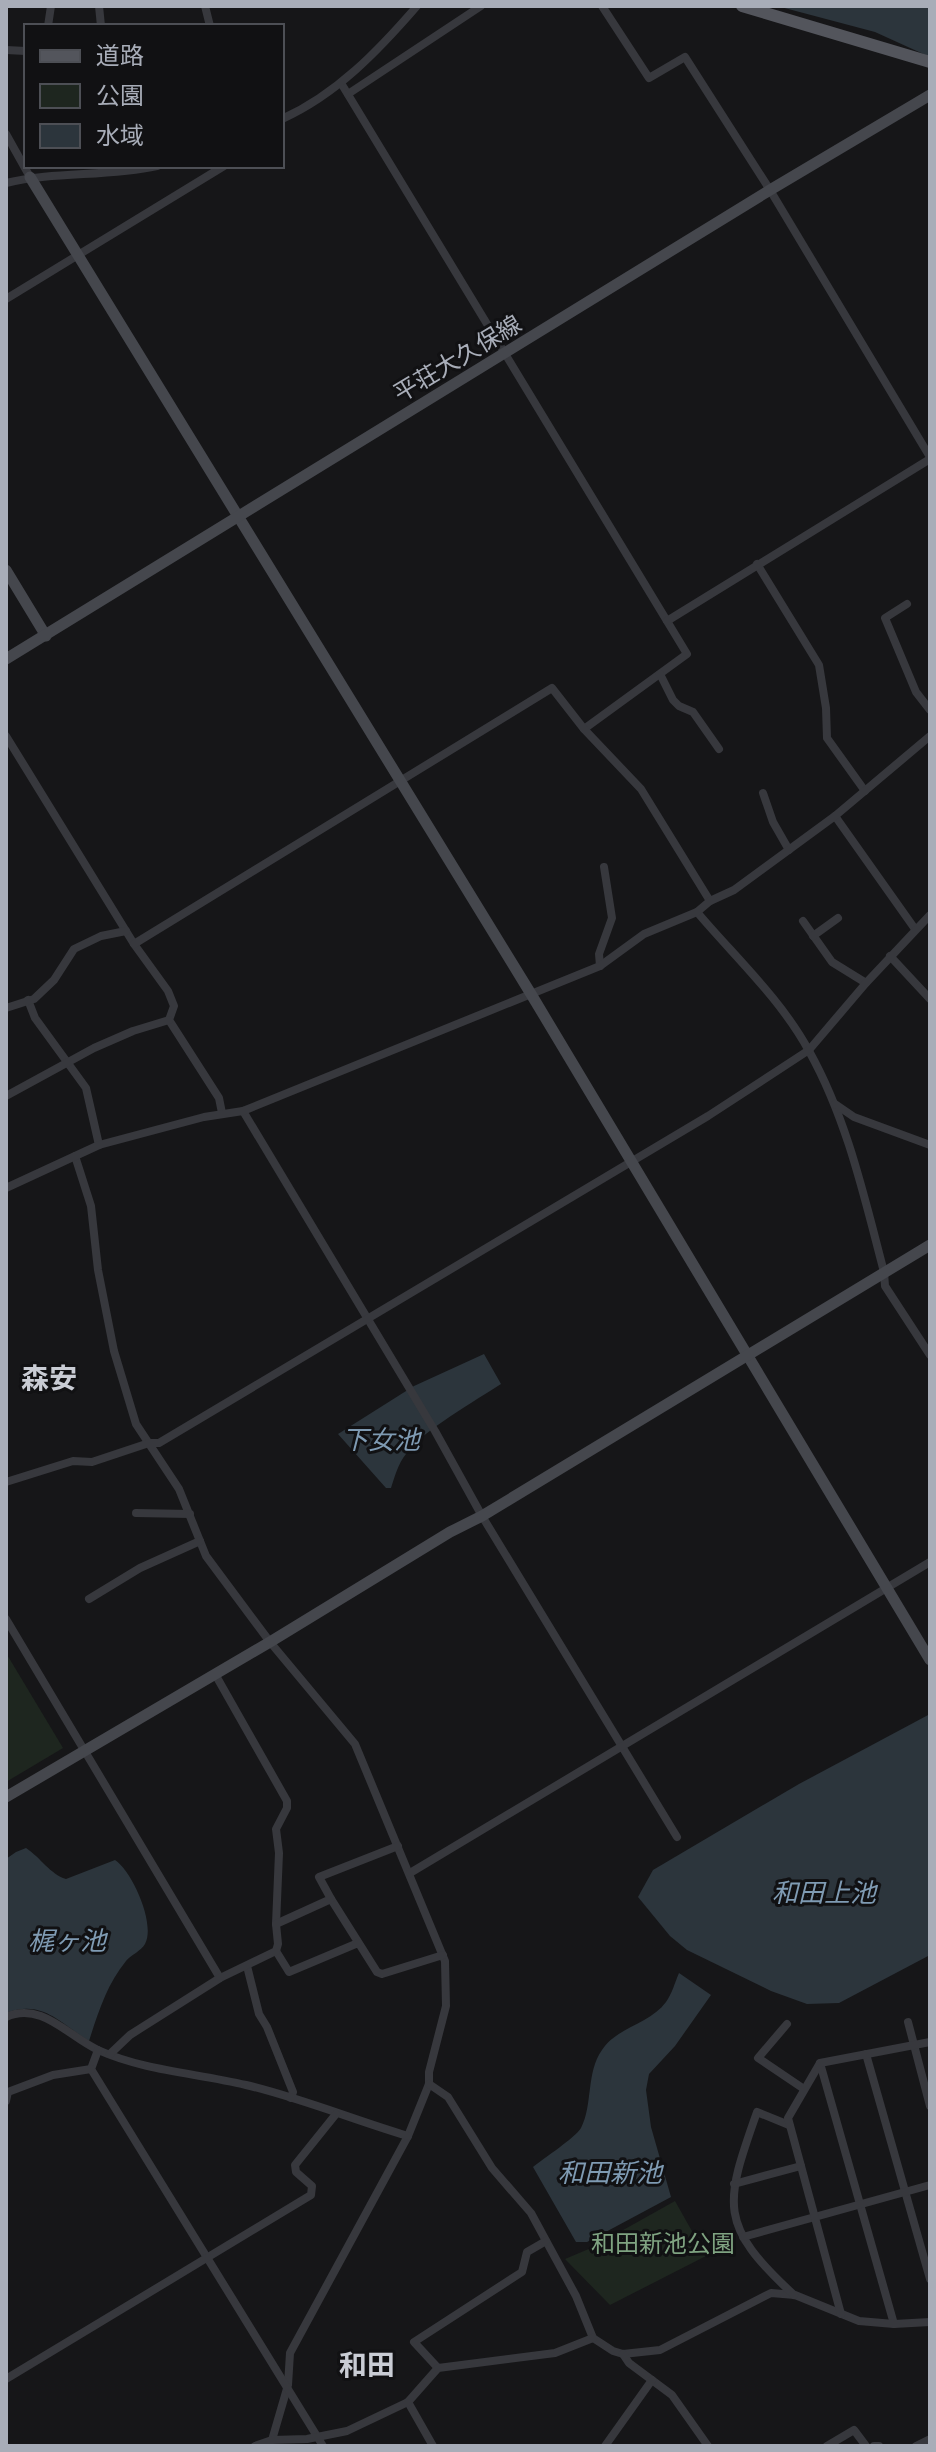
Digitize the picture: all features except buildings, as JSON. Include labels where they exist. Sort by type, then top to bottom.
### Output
[{"type":"main road","points":[[742,6],[930,62]]},
{"type":"street","points":[[284,118],[301,111],[368,61],[417,6]]},
{"type":"street","points":[[348,94],[481,6]]},
{"type":"street","points":[[602,6],[649,78],[685,57],[770,190],[930,458],[667,621]]},
{"type":"street","points":[[341,83],[687,654],[584,729]]},
{"type":"street","name":"平荘大久保線","points":[[6,659],[930,95]]},
{"type":"street","points":[[6,134],[24,166]]},
{"type":"street","points":[[25,168],[531,994],[930,1660]]},
{"type":"street","points":[[6,183],[30,177],[128,168]]},
{"type":"street","points":[[6,299],[221,168]]},
{"type":"street","points":[[757,564],[819,665],[827,738],[865,791]]},
{"type":"street","points":[[6,570],[46,636]]},
{"type":"street","points":[[907,604],[885,618],[916,692],[930,710]]},
{"type":"street","points":[[660,674],[673,700],[693,712],[719,749]]},
{"type":"street","points":[[134,944],[552,688],[584,729],[641,789],[710,901]]},
{"type":"street","points":[[6,736],[134,944],[168,991],[174,1006],[169,1020]]},
{"type":"street","points":[[6,1188],[99,1145],[222,1113],[243,1111],[600,966],[644,934],[697,912],[710,901],[734,890],[835,816],[930,736]]},
{"type":"street","points":[[763,793],[773,822],[789,850]]},
{"type":"street","points":[[835,816],[915,929]]},
{"type":"street","points":[[600,966],[599,954],[612,918],[604,867]]},
{"type":"street","points":[[697,912],[786,1015],[809,1050],[834,1104],[855,1164],[885,1286],[930,1355]]},
{"type":"street","points":[[6,1482],[73,1461],[92,1462],[149,1443],[159,1443],[708,1116],[809,1050],[890,956],[930,915]]},
{"type":"street","points":[[813,936],[838,918]]},
{"type":"street","points":[[803,921],[832,962],[866,983]]},
{"type":"street","points":[[6,1008],[34,999],[54,980],[74,949],[101,936],[126,931]]},
{"type":"street","points":[[890,956],[930,999]]},
{"type":"street","points":[[28,1000],[35,1018],[86,1088],[99,1145]]},
{"type":"street","points":[[6,1096],[133,1031],[169,1020]]},
{"type":"street","points":[[169,1020],[219,1098],[222,1113]]},
{"type":"street","points":[[834,1104],[854,1117],[930,1145]]},
{"type":"street","points":[[243,1111],[435,1431],[482,1516],[677,1837]]},
{"type":"street","points":[[75,1156],[91,1206],[98,1270],[114,1351],[131,1412],[179,1489],[206,1556],[270,1642],[355,1744],[443,1955],[446,1971],[446,2006],[429,2072],[429,2084],[408,2136],[290,2353],[288,2385],[272,2440]]},
{"type":"street","points":[[6,1797],[450,1532],[482,1516],[930,1245]]},
{"type":"street","points":[[136,1513],[190,1514]]},
{"type":"street","points":[[89,1599],[140,1568],[200,1541]]},
{"type":"street","points":[[410,1873],[930,1562]]},
{"type":"street","points":[[6,1619],[220,1978]]},
{"type":"street","points":[[110,2054],[130,2035],[220,1978],[276,1951],[278,1944],[279,1853],[276,1829],[287,1808],[287,1801],[215,1674]]},
{"type":"street","points":[[398,1846],[319,1877],[377,1972],[382,1974],[443,1955]]},
{"type":"street","points":[[276,1924],[331,1899]]},
{"type":"street","points":[[276,1951],[289,1972],[358,1943]]},
{"type":"street","points":[[247,1966],[259,2014],[293,2092],[291,2098]]},
{"type":"street","points":[[6,2017],[17,2012],[38,2013],[98,2050],[110,2054],[167,2072],[245,2085],[408,2136]]},
{"type":"street","points":[[908,2022],[930,2106]]},
{"type":"street","points":[[787,2024],[758,2058],[804,2089]]},
{"type":"street","points":[[841,2314],[788,2118],[820,2063],[930,2042]]},
{"type":"street","points":[[91,2069],[98,2050]]},
{"type":"street","points":[[866,2054],[930,2279]]},
{"type":"street","points":[[820,2063],[894,2324]]},
{"type":"street","points":[[7,2094],[53,2075],[91,2069]]},
{"type":"street","points":[[91,2069],[321,2442]]},
{"type":"street","points":[[429,2084],[448,2097],[492,2168],[531,2213],[576,2296],[593,2338],[623,2354],[629,2363],[672,2395],[708,2446]]},
{"type":"street","points":[[789,2125],[757,2112],[739,2163],[733,2200],[736,2223],[743,2237],[765,2267],[795,2295]]},
{"type":"street","points":[[6,2379],[311,2195],[312,2186],[296,2172],[295,2165],[336,2114]]},
{"type":"street","points":[[734,2184],[801,2166]]},
{"type":"street","points":[[743,2237],[930,2185]]},
{"type":"street","points":[[438,2368],[414,2342],[522,2272],[527,2252],[546,2241]]},
{"type":"street","points":[[623,2354],[660,2350],[771,2293],[795,2295],[859,2321],[894,2324],[930,2322]]},
{"type":"street","points":[[255,2446],[272,2440],[321,2442],[347,2431],[408,2402],[438,2368],[555,2353],[593,2338]]},
{"type":"street","points":[[605,2446],[652,2380]]},
{"type":"street","points":[[408,2402],[433,2446]]},
{"type":"street","points":[[827,2446],[854,2430],[866,2446]]},
{"type":"street","points":[[916,2446],[930,2439]]},
{"type":"green space","points":[[6,1653],[63,1748],[6,1782]]},
{"type":"green space","name":"和田新池公園","points":[[675,2201],[706,2256],[610,2305],[565,2259],[591,2248]]},
{"type":"water","points":[[777,6],[930,6],[930,57],[875,32]]},
{"type":"water","name":"下女池","points":[[484,1354],[501,1384],[423,1436],[401,1462],[391,1488],[386,1488],[338,1434],[414,1386]]},
{"type":"water","name":"和田上池","points":[[930,1714],[930,1955],[839,2003],[807,2004],[771,1991],[687,1950],[670,1936],[638,1897],[653,1870],[799,1784]]},
{"type":"water","name":"梶ヶ池","points":[[26,1848],[66,1879],[115,1860],[135,1886],[145,1912],[148,1935],[145,1944],[126,1961],[113,1979],[89,2041],[40,2011],[19,2009],[6,2013],[6,1859]]},
{"type":"water","name":"和田新池","points":[[679,1973],[711,1995],[675,2046],[649,2074],[646,2090],[651,2127],[671,2197],[587,2242],[576,2242],[533,2167],[581,2128],[594,2068],[608,2042],[659,2009],[670,1995]]},
{"type":"district","name":"森安","points":[[49,1377]]},
{"type":"district","name":"和田","points":[[367,2364]]}]
